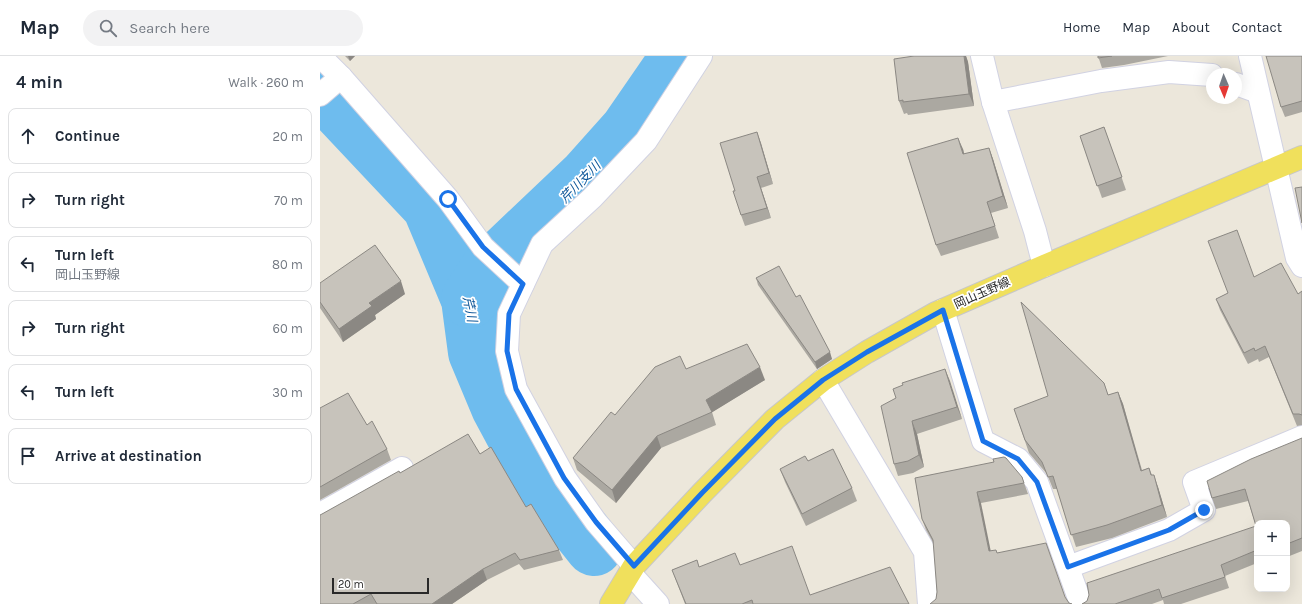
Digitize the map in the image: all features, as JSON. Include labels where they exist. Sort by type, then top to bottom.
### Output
[{"type":"main road","name":"岡山玉野線","points":[[611,604],[632,569],[702,493],[775,419],[823,380],[867,352],[943,310],[1302,157]]},
{"type":"street","points":[[320,56],[332,85],[448,199],[483,247],[523,284]]},
{"type":"street","points":[[658,604],[564,478],[516,389],[507,351],[509,314],[542,244],[592,198],[646,141],[701,56]]},
{"type":"street","points":[[982,56],[993,102],[1035,231],[1044,266]]},
{"type":"street","points":[[1250,56],[1297,258],[1302,266]]},
{"type":"street","points":[[993,102],[1101,81],[1169,72],[1206,75]]},
{"type":"street","points":[[1242,86],[1258,92]]},
{"type":"street","points":[[943,310],[983,441],[1018,459],[1037,482],[1081,604]]},
{"type":"street","points":[[823,380],[925,552],[929,604]]},
{"type":"street","points":[[1068,567],[1175,526],[1204,510],[1194,482],[1302,437]]},
{"type":"street","points":[[320,514],[402,468]]},
{"type":"building","points":[[914,56],[964,56],[969,94],[903,102],[903,100],[899,101],[894,59]]},
{"type":"building","points":[[1098,56],[1112,56],[1098,58]]},
{"type":"building","points":[[1266,56],[1302,56],[1302,101],[1281,107]]},
{"type":"building","points":[[1104,127],[1122,177],[1097,186],[1080,136]]},
{"type":"building","points":[[757,132],[769,173],[757,177],[767,208],[741,215],[720,143]]},
{"type":"building","points":[[958,138],[963,154],[989,148],[1003,196],[987,202],[995,226],[936,245],[907,153]]},
{"type":"building","points":[[1302,187],[1302,223],[1295,188]]},
{"type":"building","points":[[1237,230],[1254,277],[1281,263],[1298,294],[1302,291],[1302,415],[1293,414],[1265,346],[1255,351],[1254,348],[1244,353],[1216,299],[1228,293],[1208,241]]},
{"type":"building","points":[[375,245],[401,281],[369,303],[372,306],[339,329],[320,302],[320,283]]},
{"type":"building","points":[[779,266],[796,297],[800,295],[830,352],[815,362],[756,278]]},
{"type":"building","points":[[1021,302],[1104,383],[1108,395],[1118,392],[1141,471],[1149,468],[1151,475],[1154,475],[1162,505],[1107,525],[1071,535],[1053,476],[1048,477],[1042,462],[1025,440],[1014,409],[1048,396]]},
{"type":"building","points":[[747,344],[760,367],[706,400],[712,412],[657,436],[612,490],[573,458],[611,412],[615,415],[655,367],[680,356],[686,369]]},
{"type":"building","points":[[945,369],[957,407],[912,421],[919,455],[908,461],[894,464],[881,406],[896,398],[893,389],[903,385],[902,383]]},
{"type":"building","points":[[348,393],[367,425],[372,421],[387,449],[320,487],[320,408]]},
{"type":"building","points":[[468,434],[480,454],[491,447],[526,507],[531,504],[559,550],[520,560],[515,553],[483,569],[432,604],[377,604],[371,594],[353,604],[320,604],[320,515],[399,471],[400,473]]},
{"type":"building","points":[[1302,438],[1302,538],[1290,543],[1290,520],[1254,520],[1245,489],[1212,498],[1207,481],[1251,459]]},
{"type":"building","points":[[833,449],[852,488],[802,514],[780,469],[805,456],[808,461]]},
{"type":"building","points":[[1004,457],[1022,477],[1024,483],[977,492],[989,551],[996,550],[997,553],[1046,543],[1065,597],[1069,603],[1072,604],[930,604],[936,599],[937,592],[933,540],[922,519],[915,478],[994,462],[993,459]]},
{"type":"building","points":[[1254,527],[1254,551],[1221,565],[1225,577],[1162,598],[1159,589],[1115,604],[1082,604],[1087,601],[1089,595],[1087,583]]},
{"type":"building","points":[[792,546],[810,595],[890,567],[909,604],[753,604],[752,600],[742,604],[686,604],[672,570],[697,560],[699,567],[735,553],[740,565]]},
{"type":"waterway","name":"芹川支川","points":[[470,299],[488,271],[587,177],[629,130],[680,56]]},
{"type":"waterway","name":"芹川","points":[[320,88],[431,206],[470,299],[477,352],[500,407],[536,474],[594,547]]},
{"type":"route","points":[[448,199],[483,247],[523,284],[509,314],[507,351],[516,389],[564,478],[596,522],[634,566],[702,493],[775,419],[823,380],[867,352],[943,310],[983,441],[1018,459],[1037,482],[1068,567],[1169,530],[1204,510]]}]
